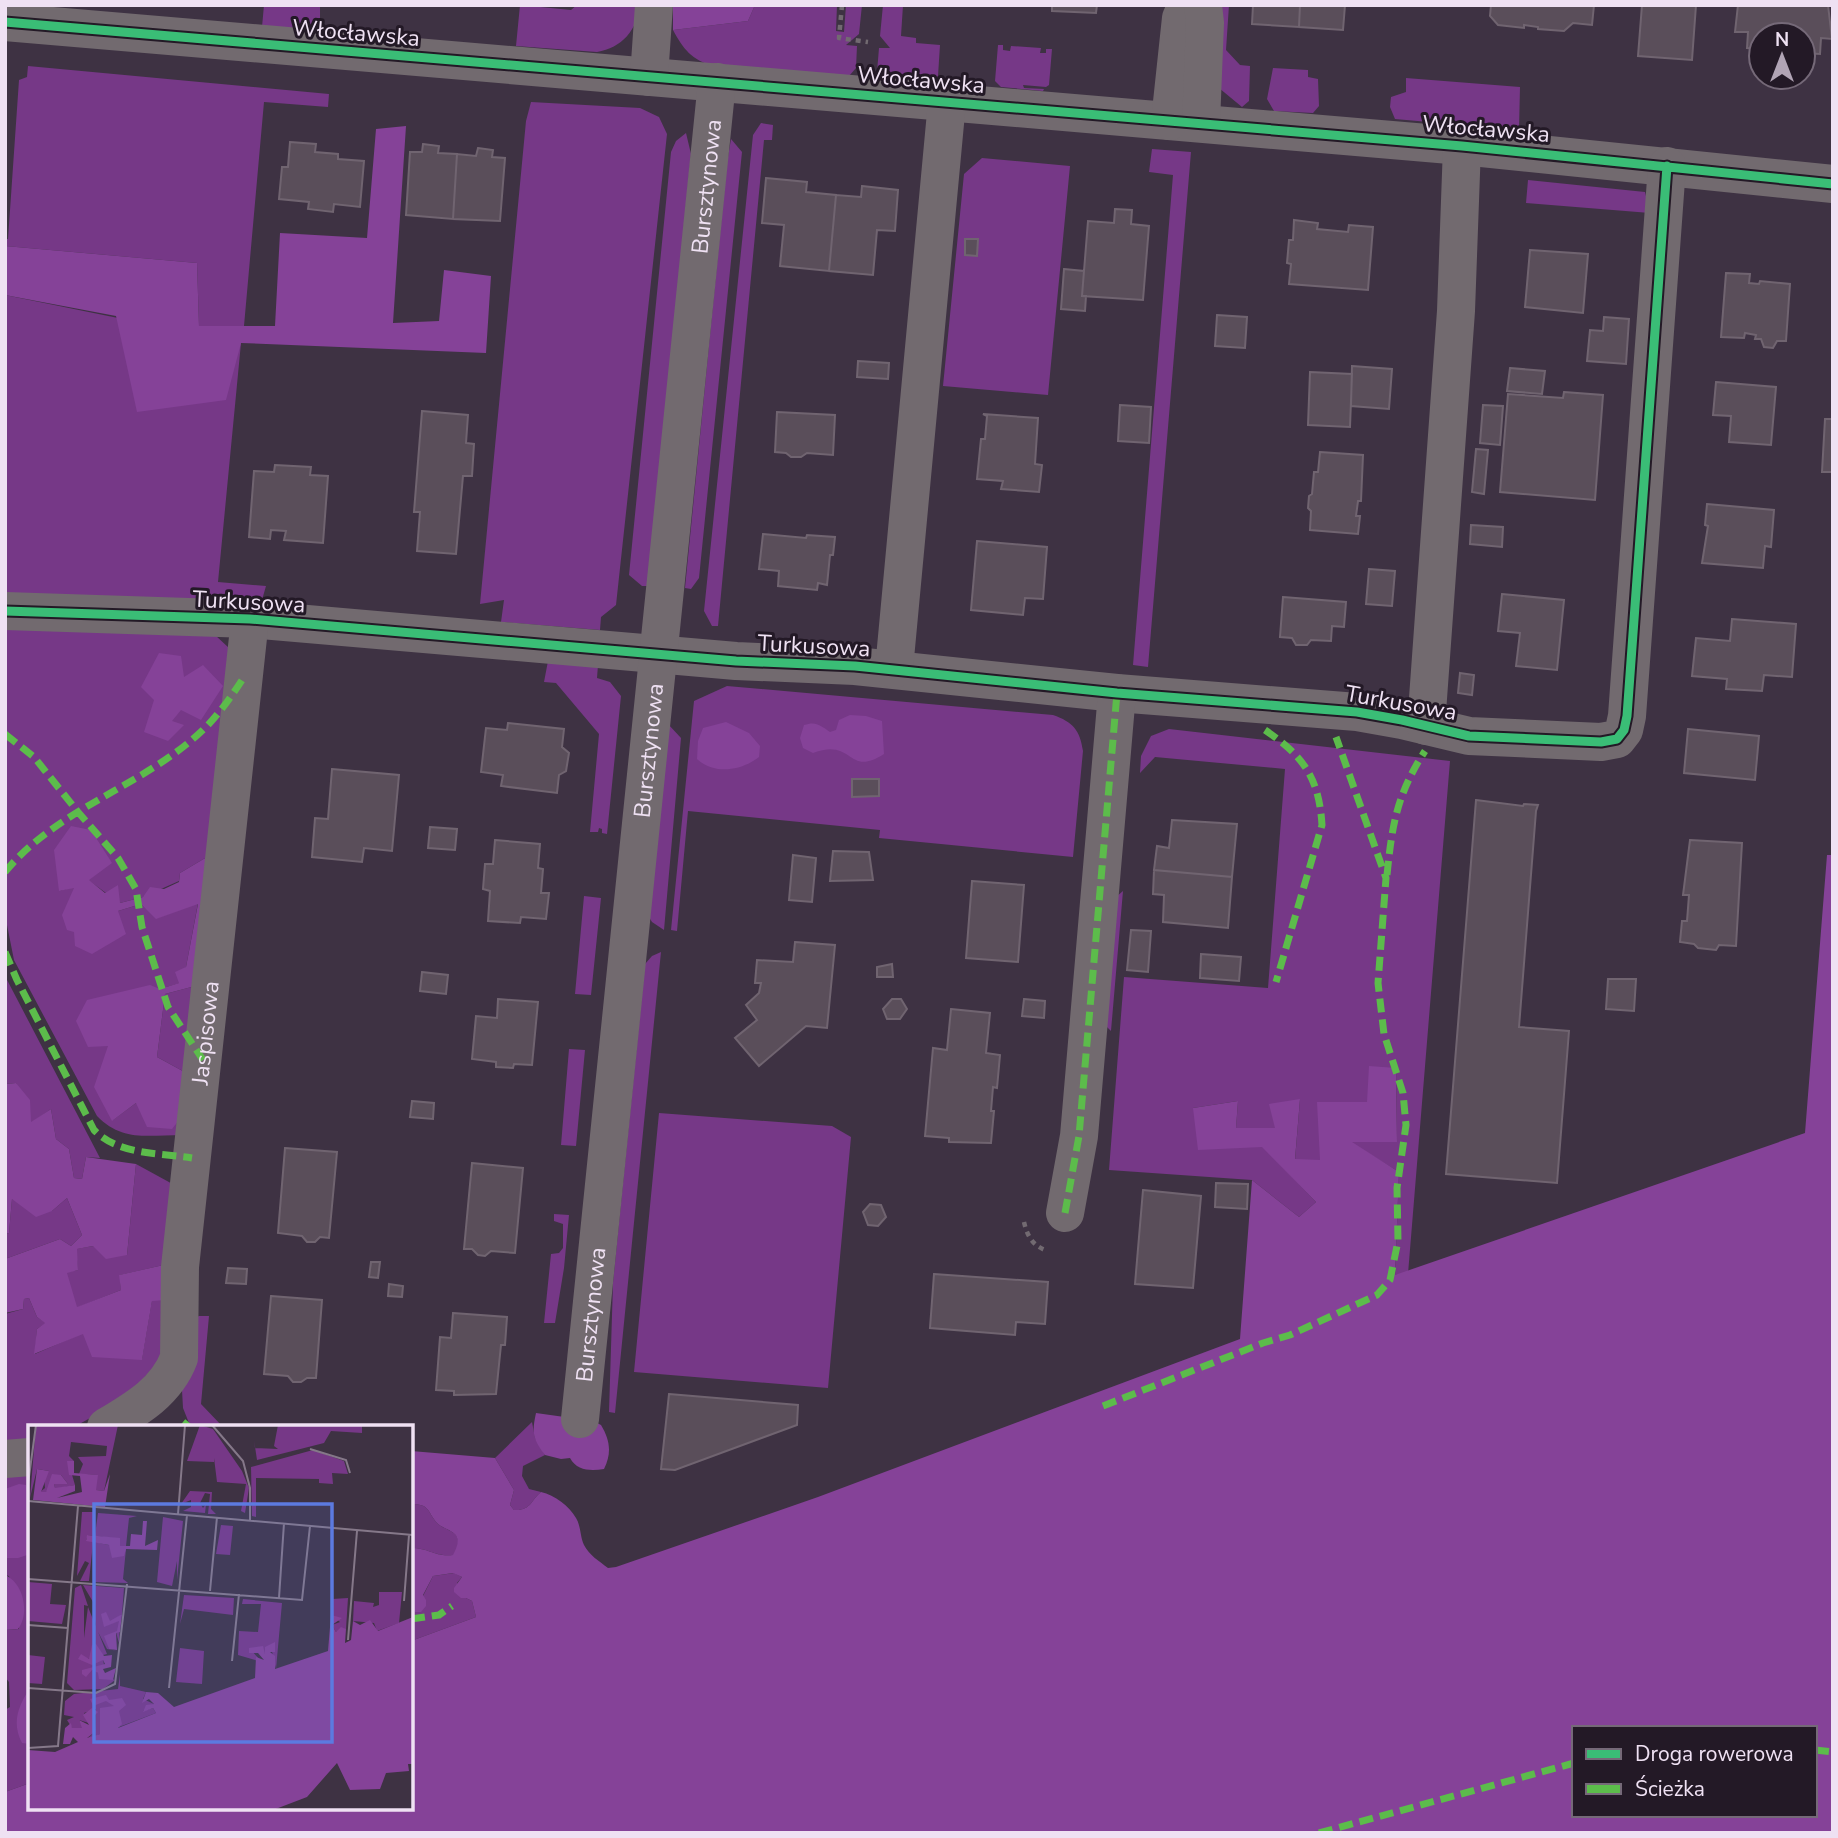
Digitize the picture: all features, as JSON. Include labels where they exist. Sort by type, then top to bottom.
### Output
[{"type":"street","points":[[649,77],[654,5]]},
{"type":"street","points":[[1185,122],[1181,18],[1187,5]]},
{"type":"street","points":[[1185,122],[1205,23],[1203,5]]},
{"type":"street","name":"Włocławska","points":[[5,22],[1462,146],[1833,184]]},
{"type":"street","name":"Bursztynowa","points":[[580,1419],[717,82]]},
{"type":"street","points":[[894,669],[947,102]]},
{"type":"street","points":[[1426,726],[1457,311],[1462,146]]},
{"type":"street","name":"Turkusowa","points":[[5,611],[250,619],[657,655],[894,669],[1117,692],[1357,712],[1486,737],[1601,742],[1617,739],[1624,730],[1627,716],[1667,166]]},
{"type":"street","name":"Jaspisowa","points":[[112,1423],[161,1388],[175,1369],[179,1358],[180,1267],[250,619]]},
{"type":"street","points":[[1065,1213],[1079,1136],[1117,692]]},
{"type":"street","points":[[5,1459],[28,1457]]},
{"type":"path","points":[[842,5],[839,38],[868,42]]},
{"type":"path","points":[[1024,1217],[1028,1237],[1041,1249],[1051,1251]]},
{"type":"shaded area","points":[[264,5],[320,5],[320,25],[312,33],[262,27]]},
{"type":"shaded area","points":[[520,5],[571,10],[577,5],[640,5],[636,22],[627,36],[614,46],[597,52],[516,46]]},
{"type":"shaded area","points":[[673,5],[755,5],[748,21],[673,30]]},
{"type":"shaded area","points":[[755,5],[837,5],[836,31],[844,32],[846,5],[862,5],[859,34],[846,45],[857,46],[856,68],[849,76],[713,66],[699,61],[689,53],[673,30],[748,21]]},
{"type":"shaded area","points":[[883,5],[903,5],[901,36],[916,38],[916,43],[940,45],[938,76],[930,82],[883,79],[877,72],[879,48],[890,48],[880,36]]},
{"type":"shaded area","points":[[1214,5],[1229,5],[1226,50],[1240,65],[1250,66],[1249,101],[1242,107],[1219,88]]},
{"type":"shaded area","points":[[998,45],[1003,45],[1003,50],[1010,51],[1011,46],[1041,48],[1040,53],[1052,49],[1049,85],[1023,85],[1024,88],[1044,89],[1043,91],[1001,87],[995,81]]},
{"type":"shaded area","points":[[28,66],[329,94],[328,107],[264,102],[244,326],[199,326],[197,263],[5,246],[5,239],[8,239],[19,80],[27,77]]},
{"type":"shaded area","points":[[1273,68],[1308,70],[1308,77],[1318,79],[1319,106],[1313,113],[1274,111],[1267,99]]},
{"type":"shaded area","points":[[1406,78],[1520,87],[1519,130],[1395,119],[1390,107],[1391,97],[1406,92]]},
{"type":"shaded area","points":[[531,102],[640,108],[659,117],[667,134],[616,605],[601,617],[600,630],[501,622],[504,600],[480,604],[526,121]]},
{"type":"shaded area","points":[[761,123],[773,125],[772,140],[764,140],[718,626],[712,626],[704,611],[753,135]]},
{"type":"shaded area","points":[[406,126],[393,323],[439,321],[444,270],[491,276],[486,353],[241,343],[226,400],[137,412],[116,316],[5,295],[5,246],[197,263],[199,326],[275,326],[280,233],[367,238],[376,129]]},
{"type":"shaded area","points":[[686,133],[691,154],[648,586],[642,586],[629,575],[671,152],[676,141]]},
{"type":"shaded area","points":[[731,139],[742,152],[699,578],[691,589],[685,588]]},
{"type":"shaded area","points":[[1152,149],[1191,152],[1148,667],[1133,665],[1173,175],[1149,172]]},
{"type":"shaded area","points":[[982,158],[1070,166],[1048,395],[943,386],[964,174]]},
{"type":"shaded area","points":[[1528,180],[1645,192],[1650,213],[1526,203]]},
{"type":"shaded area","points":[[5,295],[241,343],[218,582],[266,586],[260,607],[5,598]]},
{"type":"shaded area","points":[[5,626],[215,635],[229,648],[217,851],[180,873],[179,881],[143,897],[120,903],[88,880],[59,891],[74,887],[118,911],[141,904],[157,918],[198,903],[186,967],[180,983],[160,989],[108,1046],[113,1120],[136,1103],[186,1111],[182,1135],[147,1136],[126,1133],[116,1130],[97,1116],[14,960],[5,915]]},
{"type":"shaded area","points":[[159,653],[181,656],[184,677],[203,665],[223,686],[201,720],[181,710],[172,721],[184,725],[168,741],[144,732],[154,700],[141,687]]},
{"type":"shaded area","points":[[548,661],[598,665],[597,678],[610,682],[621,696],[607,834],[602,833],[599,828],[598,832],[590,832],[599,734],[556,683],[544,682]]},
{"type":"shaded area","points":[[727,686],[1053,715],[1060,718],[1074,728],[1083,751],[1073,857],[879,838],[880,830],[688,811],[677,931],[671,930],[694,701]]},
{"type":"shaded area","points":[[850,715],[882,721],[884,754],[863,762],[836,750],[826,749],[813,753],[803,748],[800,738],[804,725],[818,724],[830,732],[836,730],[839,720]]},
{"type":"shaded area","points":[[726,722],[749,733],[760,746],[759,757],[752,762],[728,769],[711,767],[697,759],[698,741],[703,728]]},
{"type":"shaded area","points":[[668,724],[681,738],[664,930],[649,917]]},
{"type":"shaded area","points":[[1169,729],[1450,761],[1408,1274],[1395,1275],[1399,1172],[1350,1142],[1397,1142],[1396,1068],[1320,1160],[1295,1160],[1300,1099],[1276,1128],[1236,1128],[1238,1101],[1193,1108],[1262,1146],[1316,1202],[1299,1217],[1252,1180],[1109,1170],[1124,977],[1268,988],[1285,769],[1155,757],[1140,773],[1141,756],[1151,736]]},
{"type":"shaded area","points":[[71,826],[91,830],[112,863],[89,880],[105,893],[118,885],[120,903],[143,897],[150,887],[164,889],[179,882],[180,873],[217,851],[199,985],[165,994],[157,1057],[190,1075],[186,1111],[172,1129],[147,1127],[136,1103],[112,1121],[94,1087],[108,1046],[88,1047],[76,1021],[87,1000],[150,985],[160,989],[179,983],[175,972],[186,967],[198,904],[156,919],[141,904],[118,911],[126,934],[92,954],[75,946],[74,932],[67,930],[62,915],[74,888],[59,891],[54,850]]},
{"type":"shaded area","points":[[1827,855],[1833,855],[1833,1833],[5,1833],[5,1792],[28,1784],[28,1810],[413,1810],[413,1640],[476,1617],[472,1601],[461,1598],[454,1592],[462,1577],[453,1573],[433,1576],[423,1595],[426,1606],[421,1612],[413,1610],[413,1548],[453,1555],[458,1540],[454,1533],[440,1526],[424,1507],[413,1504],[413,1451],[495,1458],[514,1490],[510,1505],[514,1510],[527,1507],[541,1492],[556,1498],[566,1505],[576,1518],[583,1542],[594,1558],[608,1568],[616,1567],[818,1497],[1240,1339],[1252,1180],[1299,1217],[1316,1202],[1262,1147],[1198,1150],[1193,1108],[1238,1101],[1236,1128],[1275,1128],[1269,1104],[1300,1099],[1295,1159],[1320,1160],[1317,1102],[1367,1102],[1369,1066],[1396,1068],[1397,1142],[1352,1142],[1399,1172],[1395,1275],[1805,1133]]},
{"type":"shaded area","points":[[1123,891],[1111,1031],[1106,1026],[1116,897]]},
{"type":"shaded area","points":[[584,896],[601,898],[591,995],[575,994]]},
{"type":"shaded area","points":[[661,952],[615,1413],[609,1412],[613,1283],[645,964],[652,956]]},
{"type":"shaded area","points":[[5,976],[100,1158],[86,1157],[82,1179],[74,1178],[69,1149],[56,1139],[51,1109],[31,1123],[16,1083],[5,1084]]},
{"type":"shaded area","points":[[199,985],[190,1075],[157,1057],[165,994]]},
{"type":"shaded area","points":[[569,1049],[585,1050],[576,1146],[561,1145]]},
{"type":"shaded area","points":[[16,1083],[30,1100],[31,1122],[51,1109],[56,1139],[69,1149],[74,1178],[82,1179],[86,1157],[136,1164],[127,1255],[106,1259],[93,1246],[77,1249],[78,1270],[67,1273],[77,1307],[121,1290],[119,1275],[168,1264],[166,1300],[152,1301],[142,1360],[92,1357],[83,1334],[34,1354],[37,1329],[45,1323],[37,1317],[29,1298],[24,1299],[23,1309],[5,1313],[5,1259],[60,1239],[71,1246],[82,1235],[67,1198],[52,1211],[36,1217],[12,1199],[9,1233],[5,1234],[5,1084]]},
{"type":"shaded area","points":[[659,1113],[832,1126],[851,1137],[828,1388],[634,1372]]},
{"type":"shaded area","points":[[136,1164],[178,1187],[168,1264],[120,1275],[121,1290],[76,1308],[66,1272],[78,1270],[76,1249],[93,1246],[127,1255]]},
{"type":"shaded area","points":[[67,1198],[82,1235],[71,1246],[60,1239],[5,1259],[5,1234],[9,1233],[12,1199],[52,1211]]},
{"type":"shaded area","points":[[554,1214],[569,1215],[555,1323],[544,1323],[551,1254],[559,1253],[563,1248],[563,1224],[554,1221]]},
{"type":"shaded area","points":[[29,1298],[37,1317],[46,1323],[37,1329],[35,1354],[83,1333],[142,1359],[152,1300],[166,1300],[162,1358],[126,1398],[78,1425],[28,1425],[28,1443],[5,1448],[5,1314],[23,1309],[24,1299]]},
{"type":"shaded area","points":[[199,1316],[209,1316],[201,1404],[221,1425],[188,1425],[182,1390],[192,1320]]},
{"type":"shaded area","points":[[536,1413],[593,1421],[601,1425],[609,1447],[604,1469],[585,1469],[570,1458],[545,1455],[534,1435]]},
{"type":"shaded area","points":[[532,1422],[535,1438],[545,1455],[523,1466],[522,1476],[529,1489],[541,1492],[524,1509],[514,1510],[510,1505],[514,1490],[495,1458]]},
{"type":"shaded area","points":[[28,1468],[28,1784],[5,1792],[5,1710],[10,1707],[9,1682],[5,1677],[5,1630],[19,1629],[9,1576],[5,1575],[5,1473]]},
{"type":"shaded area","points":[[19,1484],[26,1485],[28,1490],[28,1555],[18,1558],[5,1558],[5,1489]]},
{"type":"shaded area","points":[[413,1504],[429,1511],[440,1526],[454,1533],[458,1540],[454,1555],[442,1555],[413,1548]]},
{"type":"shaded area","points":[[454,1573],[462,1577],[457,1583],[466,1598],[472,1601],[476,1617],[413,1640],[413,1610],[415,1612],[433,1576]]},
{"type":"shaded area","points":[[5,1575],[17,1585],[23,1599],[24,1615],[18,1629],[5,1630]]},
{"type":"shaded area","points":[[28,1692],[28,1744],[22,1743],[17,1728]]},
{"type":"building","points":[[1052,5],[1097,5],[1096,13],[1052,11]]},
{"type":"building","points":[[1253,5],[1300,5],[1299,27],[1252,24]]},
{"type":"building","points":[[1300,5],[1345,5],[1343,30],[1299,27]]},
{"type":"building","points":[[1491,5],[1594,5],[1592,25],[1573,23],[1564,31],[1524,25],[1524,28],[1498,25],[1490,16]]},
{"type":"building","points":[[1642,5],[1696,5],[1692,60],[1638,56]]},
{"type":"building","points":[[1738,5],[1828,5],[1832,39],[1821,38],[1820,54],[1817,54],[1817,21],[1747,21],[1747,32],[1735,32]]},
{"type":"building","points":[[290,142],[316,144],[315,152],[338,154],[338,159],[364,161],[360,207],[334,204],[333,212],[308,209],[309,202],[279,199],[282,167],[288,167]]},
{"type":"building","points":[[423,144],[439,146],[438,153],[457,154],[453,219],[406,215],[410,152],[422,152]]},
{"type":"building","points":[[478,148],[493,150],[492,157],[505,158],[500,221],[453,219],[457,154],[476,156]]},
{"type":"building","points":[[766,178],[807,182],[806,192],[836,195],[829,271],[780,266],[784,225],[762,223]]},
{"type":"building","points":[[862,186],[898,190],[895,231],[877,230],[873,275],[829,271],[836,195],[861,197]]},
{"type":"building","points":[[1115,209],[1132,210],[1131,224],[1149,226],[1143,300],[1082,296],[1088,221],[1114,223]]},
{"type":"building","points":[[1294,220],[1318,223],[1317,229],[1348,232],[1349,225],[1373,227],[1368,290],[1289,284],[1291,264],[1287,263],[1289,240],[1293,240]]},
{"type":"building","points":[[965,239],[978,239],[977,256],[965,255]]},
{"type":"building","points":[[1530,250],[1588,254],[1583,313],[1525,307]]},
{"type":"building","points":[[1064,269],[1084,271],[1082,296],[1086,296],[1085,311],[1061,309]]},
{"type":"building","points":[[1726,273],[1750,274],[1749,283],[1759,284],[1760,281],[1790,284],[1786,341],[1777,341],[1773,348],[1764,347],[1761,339],[1755,339],[1756,335],[1745,333],[1744,338],[1721,337]]},
{"type":"building","points":[[1217,315],[1247,317],[1245,348],[1215,346]]},
{"type":"building","points":[[1604,317],[1629,319],[1626,364],[1587,361],[1590,330],[1603,331]]},
{"type":"building","points":[[858,361],[889,363],[888,379],[857,377]]},
{"type":"building","points":[[1352,366],[1392,369],[1389,409],[1351,406]]},
{"type":"building","points":[[1510,368],[1545,371],[1542,394],[1507,391]]},
{"type":"building","points":[[1310,372],[1352,374],[1350,427],[1308,425]]},
{"type":"building","points":[[1716,382],[1776,387],[1771,445],[1729,442],[1731,416],[1713,415]]},
{"type":"building","points":[[1564,392],[1603,395],[1595,500],[1500,492],[1508,394],[1563,398]]},
{"type":"building","points":[[1120,405],[1151,407],[1149,443],[1118,441]]},
{"type":"building","points":[[1483,405],[1503,406],[1500,445],[1480,443]]},
{"type":"building","points":[[422,411],[468,415],[466,443],[474,444],[472,476],[463,476],[456,554],[417,551],[420,512],[414,512]]},
{"type":"building","points":[[777,412],[835,415],[833,455],[807,453],[801,457],[791,457],[786,453],[775,452]]},
{"type":"building","points":[[983,414],[1038,418],[1035,464],[1042,465],[1039,492],[1001,489],[1003,481],[977,479],[981,439],[985,439],[987,416]]},
{"type":"building","points":[[1825,419],[1833,419],[1833,472],[1822,472]]},
{"type":"building","points":[[1476,449],[1488,450],[1484,494],[1472,492]]},
{"type":"building","points":[[1320,452],[1363,455],[1361,501],[1358,501],[1356,516],[1360,516],[1358,534],[1310,530],[1309,496],[1312,494],[1314,472],[1318,472]]},
{"type":"building","points":[[275,465],[311,467],[310,475],[328,476],[323,543],[284,540],[286,531],[271,530],[270,539],[249,537],[254,471],[274,472]]},
{"type":"building","points":[[1707,504],[1774,510],[1771,547],[1765,546],[1763,568],[1702,563],[1708,526],[1705,525]]},
{"type":"building","points":[[1471,525],[1503,527],[1502,547],[1470,544]]},
{"type":"building","points":[[763,534],[806,538],[807,535],[835,537],[827,585],[818,583],[817,590],[778,586],[779,571],[759,569]]},
{"type":"building","points":[[977,541],[1047,547],[1043,599],[1025,598],[1023,615],[971,610]]},
{"type":"building","points":[[1369,569],[1395,571],[1392,606],[1366,604]]},
{"type":"building","points":[[1502,594],[1564,600],[1557,670],[1516,666],[1520,633],[1498,631]]},
{"type":"building","points":[[1283,597],[1346,602],[1344,627],[1332,626],[1331,641],[1311,640],[1307,645],[1296,645],[1292,638],[1280,637]]},
{"type":"building","points":[[1732,619],[1796,624],[1792,677],[1764,675],[1762,691],[1726,689],[1727,679],[1692,676],[1696,638],[1730,641]]},
{"type":"building","points":[[1460,673],[1474,675],[1472,695],[1458,693]]},
{"type":"building","points":[[508,723],[564,729],[562,747],[569,753],[566,771],[559,775],[557,793],[501,786],[503,775],[481,772],[486,728],[507,730]]},
{"type":"building","points":[[1688,729],[1759,736],[1755,780],[1684,773]]},
{"type":"building","points":[[332,769],[399,775],[392,851],[364,848],[362,862],[312,857],[315,818],[328,819]]},
{"type":"building","points":[[852,779],[879,779],[879,796],[852,797]]},
{"type":"building","points":[[1476,800],[1523,806],[1538,805],[1519,1027],[1569,1031],[1557,1183],[1446,1174]]},
{"type":"building","points":[[1172,820],[1237,824],[1232,877],[1154,870],[1157,846],[1169,848]]},
{"type":"building","points":[[430,827],[457,829],[455,850],[428,848]]},
{"type":"building","points":[[495,840],[540,844],[538,868],[543,869],[541,893],[549,893],[546,919],[521,917],[520,923],[488,921],[490,891],[483,889],[485,864],[493,864]]},
{"type":"building","points":[[1690,840],[1742,843],[1736,946],[1719,945],[1716,950],[1680,942],[1682,921],[1687,921],[1689,895],[1683,895]]},
{"type":"building","points":[[833,851],[869,852],[873,880],[830,881]]},
{"type":"building","points":[[793,855],[816,858],[812,902],[789,900]]},
{"type":"building","points":[[1154,870],[1232,877],[1228,928],[1163,922],[1164,895],[1153,894]]},
{"type":"building","points":[[972,881],[1024,885],[1018,962],[966,958]]},
{"type":"building","points":[[1131,930],[1151,931],[1148,972],[1127,970]]},
{"type":"building","points":[[795,942],[835,945],[827,1028],[806,1026],[759,1066],[735,1038],[757,1020],[746,1005],[759,993],[761,983],[755,983],[757,960],[793,962]]},
{"type":"building","points":[[1201,954],[1241,957],[1239,981],[1200,978]]},
{"type":"building","points":[[892,964],[893,977],[877,977],[877,967]]},
{"type":"building","points":[[422,972],[448,975],[446,994],[420,991]]},
{"type":"building","points":[[1608,979],[1636,979],[1634,1011],[1606,1009]]},
{"type":"building","points":[[498,999],[538,1002],[532,1065],[496,1067],[496,1062],[472,1059],[476,1016],[497,1018]]},
{"type":"building","points":[[892,999],[901,999],[907,1009],[900,1019],[887,1019],[883,1009]]},
{"type":"building","points":[[1024,999],[1045,1001],[1044,1018],[1022,1016]]},
{"type":"building","points":[[951,1009],[990,1013],[986,1053],[1000,1055],[997,1088],[993,1087],[991,1143],[949,1142],[949,1138],[925,1136],[933,1048],[947,1050]]},
{"type":"building","points":[[412,1101],[434,1103],[433,1119],[410,1117]]},
{"type":"building","points":[[285,1148],[337,1152],[329,1238],[320,1237],[315,1242],[307,1242],[302,1236],[278,1233]]},
{"type":"building","points":[[472,1163],[523,1168],[515,1253],[491,1251],[485,1256],[478,1255],[472,1249],[464,1249]]},
{"type":"building","points":[[1216,1183],[1248,1184],[1247,1209],[1215,1207]]},
{"type":"building","points":[[1143,1190],[1201,1196],[1193,1288],[1135,1284]]},
{"type":"building","points":[[870,1204],[881,1205],[886,1217],[878,1226],[868,1225],[863,1212]]},
{"type":"building","points":[[371,1262],[380,1262],[378,1278],[369,1277]]},
{"type":"building","points":[[228,1268],[247,1269],[246,1284],[226,1283]]},
{"type":"building","points":[[934,1274],[1048,1282],[1045,1324],[1016,1322],[1015,1335],[930,1328]]},
{"type":"building","points":[[389,1284],[403,1286],[402,1297],[388,1296]]},
{"type":"building","points":[[271,1296],[322,1300],[316,1378],[293,1382],[288,1376],[264,1374]]},
{"type":"building","points":[[453,1313],[507,1317],[496,1394],[454,1395],[454,1391],[436,1390],[440,1337],[451,1338]]},
{"type":"building","points":[[669,1394],[798,1405],[797,1425],[675,1470],[661,1469]]},
{"type":"marked path","points":[[5,872],[27,849],[51,830],[185,746],[208,725],[244,677]]},
{"type":"marked path","points":[[1065,1213],[1079,1136],[1117,693]]},
{"type":"marked path","points":[[1265,730],[1290,749],[1307,769],[1317,794],[1322,825],[1276,982]]},
{"type":"marked path","points":[[5,734],[34,757],[118,858],[136,889],[142,927],[168,1007],[203,1060]]},
{"type":"marked path","points":[[1103,1406],[1263,1343],[1290,1335],[1377,1295],[1390,1280],[1398,1241],[1397,1188],[1406,1125],[1403,1093],[1384,1034],[1378,983],[1386,878],[1336,737]]},
{"type":"marked path","points":[[1387,875],[1397,810],[1408,781],[1425,751]]},
{"type":"marked path","points":[[5,952],[94,1130],[127,1149],[192,1158]]},
{"type":"marked path","points":[[183,1422],[187,1425]]},
{"type":"marked path","points":[[413,1619],[439,1615],[452,1606]]},
{"type":"marked path","points":[[1817,1750],[1833,1752]]},
{"type":"marked path","points":[[1319,1833],[1572,1764]]},
{"type":"cycle path","points":[[5,22],[1462,146],[1833,184]]},
{"type":"cycle path","points":[[5,611],[250,619],[736,661],[855,666],[1117,693],[1357,712],[1469,736],[1601,742],[1617,739],[1624,730],[1627,716],[1667,166]]}]
